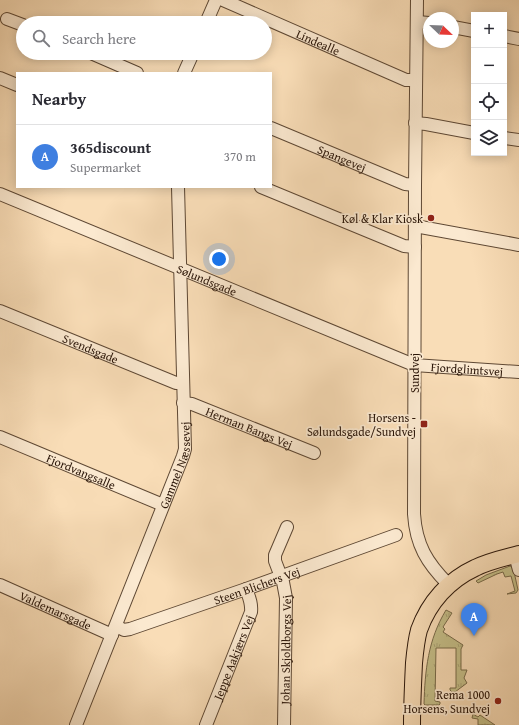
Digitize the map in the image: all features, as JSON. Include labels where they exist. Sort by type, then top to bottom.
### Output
[{"type":"main road","points":[[412,725],[412,688],[417,641],[423,621],[437,597],[448,584],[485,563],[518,560]]},
{"type":"street","points":[[209,16],[216,0]]},
{"type":"street","name":"Lindealle","points":[[223,0],[260,16]]},
{"type":"street","name":"Sundvej","points":[[417,0],[415,123],[414,524],[418,540],[424,554],[437,573],[448,584]]},
{"type":"street","points":[[7,19],[16,23]]},
{"type":"street","name":"Lindealle","points":[[272,21],[406,80],[416,80]]},
{"type":"street","points":[[417,22],[423,22]]},
{"type":"street","points":[[459,28],[471,30]]},
{"type":"street","points":[[507,36],[519,38]]},
{"type":"street","points":[[107,60],[135,72]]},
{"type":"street","points":[[184,72],[190,60]]},
{"type":"street","points":[[0,78],[16,85]]},
{"type":"street","points":[[415,123],[471,132]]},
{"type":"street","name":"Spangevej","points":[[272,128],[405,184],[415,185]]},
{"type":"street","points":[[507,138],[519,140]]},
{"type":"street","name":"Gammel Næssevej","points":[[76,725],[185,449],[178,188]]},
{"type":"street","points":[[263,188],[404,246],[415,247]]},
{"type":"street","name":"Sølundsgade","points":[[0,194],[414,365]]},
{"type":"street","points":[[415,226],[519,245]]},
{"type":"street","name":"Svendsgade","points":[[0,311],[176,383],[183,383]]},
{"type":"street","name":"Fjordglimtsvej","points":[[414,365],[519,372]]},
{"type":"street","name":"Herman Bangs Vej","points":[[184,403],[192,404],[314,453]]},
{"type":"street","name":"Fjordvangsalle","points":[[0,437],[163,504]]},
{"type":"street","points":[[281,576],[275,561],[275,555],[287,526]]},
{"type":"street","name":"Steen Blichers Vej","points":[[114,631],[130,629],[396,535]]},
{"type":"street","name":"Johan Skjoldborgs Vej","points":[[281,576],[286,598],[284,725]]},
{"type":"street","name":"Valdemarsgade","points":[[0,585],[114,631]]},
{"type":"street","name":"Jeppe Aakjærs Vej","points":[[206,725],[251,612],[251,601],[246,589]]},
{"type":"green space","points":[[510,566],[513,567],[518,590],[516,593],[507,594],[515,591],[511,576],[505,577],[503,572],[478,583],[476,581],[486,575]]},
{"type":"green space","points":[[446,610],[452,613],[443,627],[445,629],[443,632],[463,645],[461,649],[461,670],[467,670],[464,678],[467,683],[455,692],[450,690],[450,688],[456,688],[456,648],[436,648],[435,701],[440,702],[440,704],[425,705],[425,679],[431,644]]},
{"type":"green space","points":[[473,714],[478,717],[480,715],[495,725],[478,725],[478,719],[472,718]]},
{"type":"place","name":"Køl & Klar Kiosk","points":[[431,218]]},
{"type":"place","name":"Horsens - Sølundsgade/Sundvej","points":[[424,424]]},
{"type":"place","name":"365discount","points":[[474,636]]},
{"type":"place","name":"Rema 1000 Horsens, Sundvej","points":[[498,701]]}]
